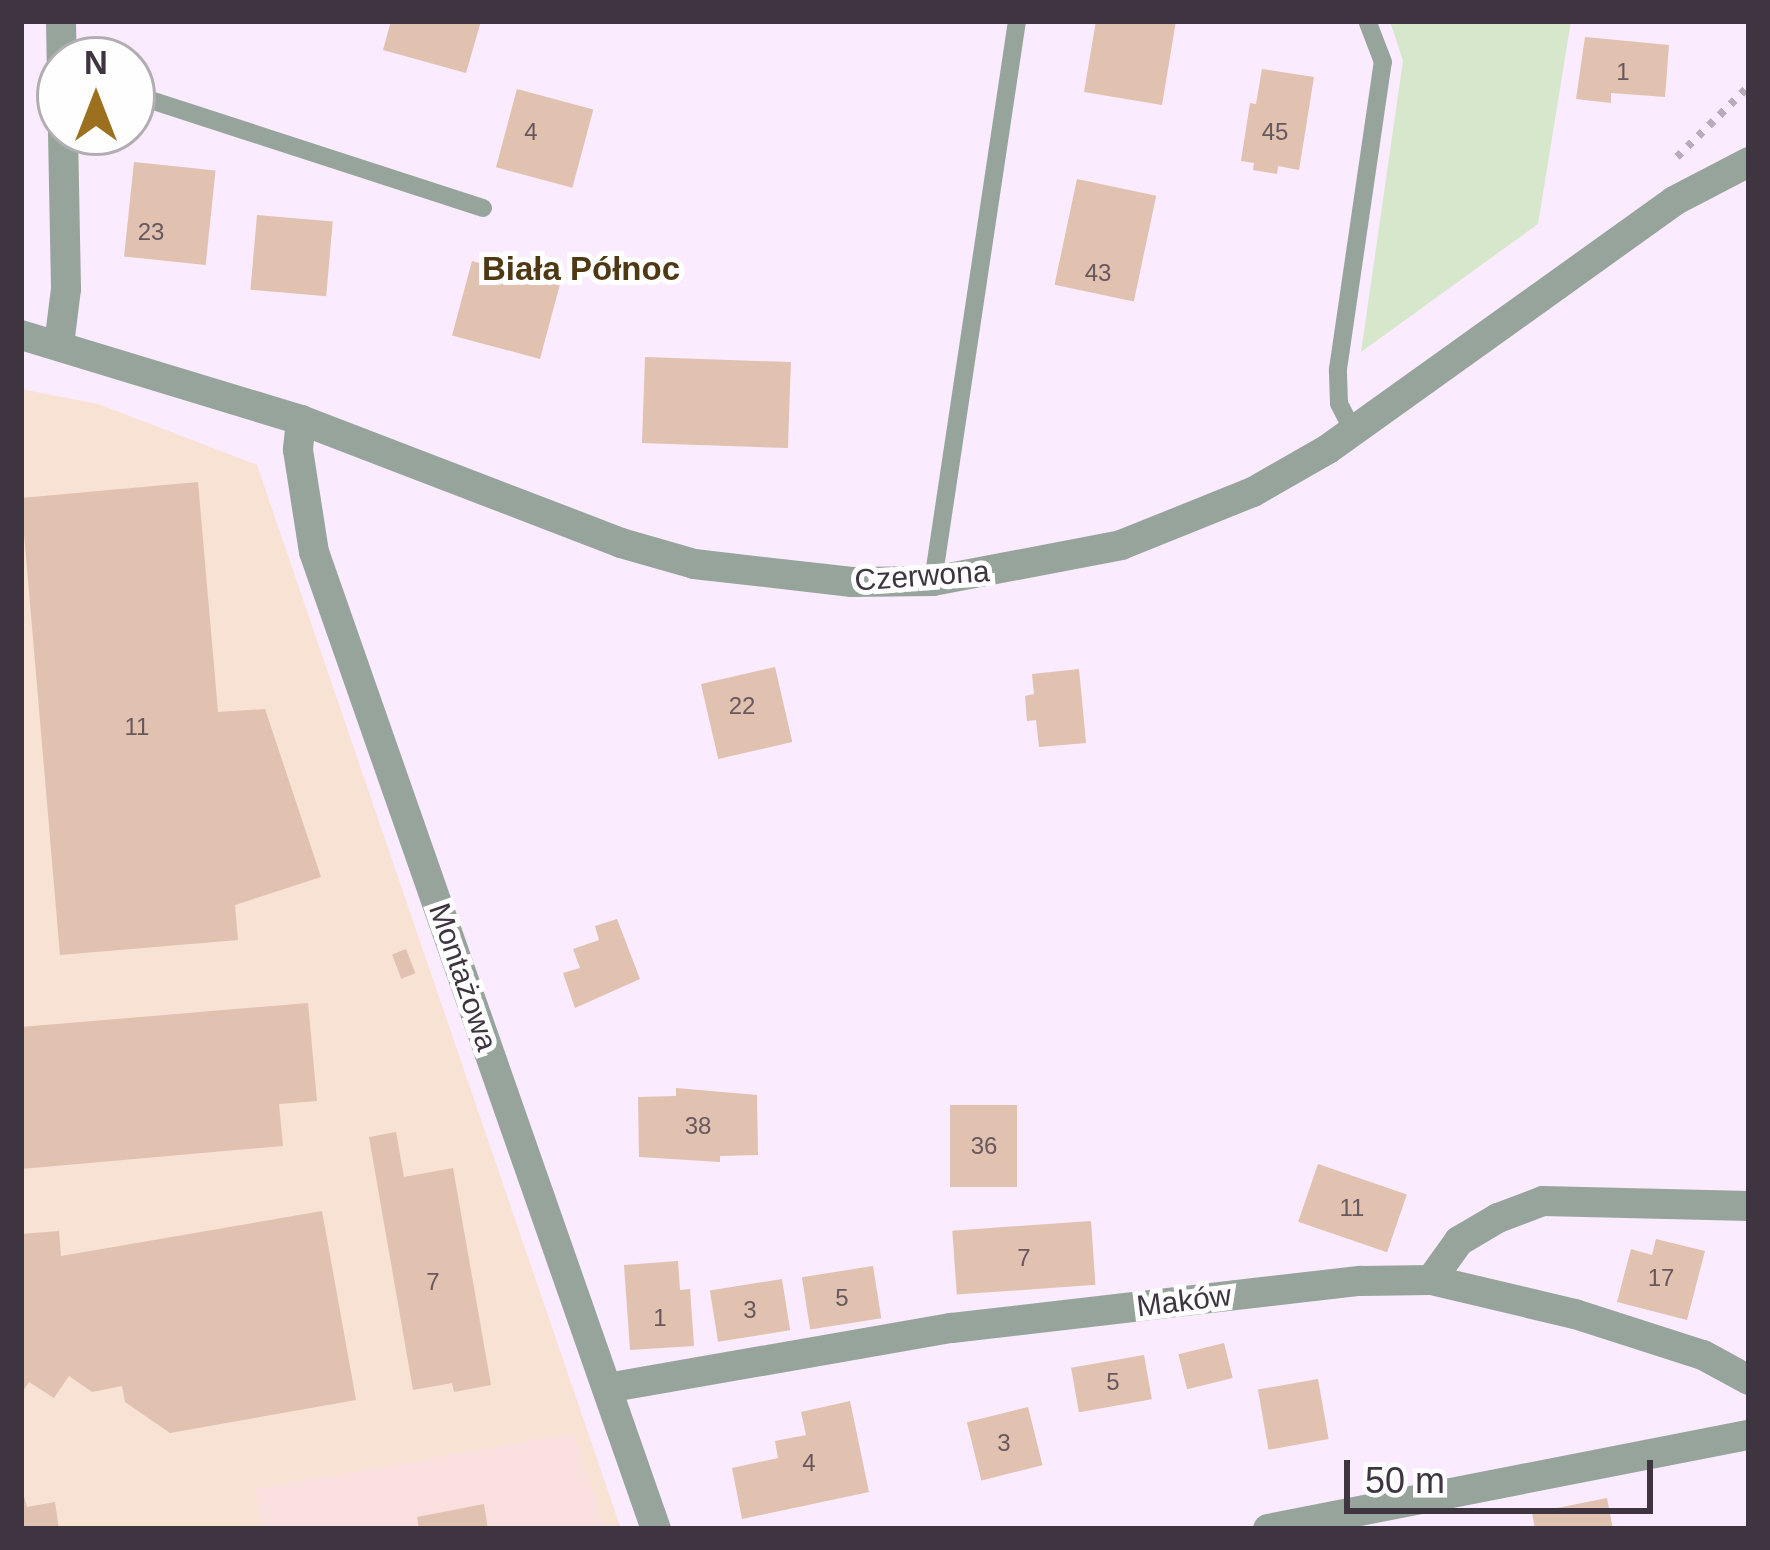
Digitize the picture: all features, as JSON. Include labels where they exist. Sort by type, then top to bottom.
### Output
[{"type":"street","points":[[59,345],[66,289],[64,156]]},
{"type":"street","name":"Czerwona","points":[[21,335],[301,420],[621,542],[694,564],[852,583],[933,581],[1121,545],[1253,492],[1353,431],[1618,238],[1674,201],[1749,162]]},
{"type":"street","name":"Montażowa","points":[[301,420],[298,450],[314,552],[656,1529]]},
{"type":"street","points":[[1431,1280],[1459,1241],[1498,1218],[1543,1202],[1749,1206]]},
{"type":"street","name":"Maków","points":[[608,1388],[952,1328],[1361,1281],[1431,1280],[1597,1321],[1703,1354],[1749,1380]]},
{"type":"street","points":[[1268,1529],[1749,1435]]},
{"type":"lane","points":[[933,581],[1017,21]]},
{"type":"lane","points":[[1353,431],[1340,403],[1338,369],[1383,62],[1368,23]]},
{"type":"lane","points":[[156,102],[483,208]]},
{"type":"path","points":[[1667,166],[1749,86]]},
{"type":"shaded area","points":[[21,389],[98,404],[257,465],[621,1529],[21,1529]]},
{"type":"shaded area","points":[[574,1433],[605,1529],[262,1529],[255,1489]]},
{"type":"green space","points":[[1390,21],[1571,21],[1538,224],[1361,352],[1403,61]]},
{"type":"building","points":[[391,21],[481,21],[466,73],[383,50]]},
{"type":"building","points":[[1096,21],[1176,21],[1162,105],[1084,92]]},
{"type":"building","points":[[1585,37],[1669,45],[1665,97],[1611,93],[1611,103],[1576,99]]},
{"type":"building","points":[[1262,69],[1314,77],[1299,170],[1278,166],[1277,174],[1253,170],[1254,163],[1241,161],[1250,103],[1256,104]]},
{"type":"building","points":[[517,89],[593,109],[572,188],[496,167]]},
{"type":"building","points":[[134,162],[216,171],[206,265],[124,256]]},
{"type":"building","points":[[1077,179],[1156,196],[1134,301],[1055,285]]},
{"type":"building","points":[[257,215],[333,222],[326,296],[250,290]]},
{"type":"building","points":[[472,261],[560,285],[540,359],[452,335]]},
{"type":"building","points":[[645,357],[791,362],[788,448],[642,443]]},
{"type":"building","points":[[198,482],[218,712],[265,709],[321,877],[235,905],[238,940],[60,955],[21,498]]},
{"type":"building","points":[[775,667],[792,742],[718,759],[701,684]]},
{"type":"building","points":[[1079,669],[1086,743],[1039,747],[1036,720],[1027,721],[1025,696],[1034,694],[1032,674]]},
{"type":"building","points":[[617,919],[640,979],[575,1008],[563,973],[580,968],[573,949],[599,940],[595,926]]},
{"type":"building","points":[[406,949],[415,973],[401,979],[392,954]]},
{"type":"building","points":[[308,1003],[317,1101],[279,1104],[283,1146],[21,1169],[21,1027]]},
{"type":"building","points":[[676,1088],[757,1095],[758,1155],[720,1156],[720,1162],[639,1157],[638,1097],[676,1096]]},
{"type":"building","points":[[950,1105],[1017,1105],[1017,1187],[950,1187]]},
{"type":"building","points":[[396,1132],[404,1177],[453,1168],[491,1385],[454,1392],[452,1383],[413,1390],[369,1137]]},
{"type":"building","points":[[1318,1164],[1407,1195],[1387,1252],[1298,1222]]},
{"type":"building","points":[[322,1211],[356,1400],[170,1433],[125,1402],[122,1386],[92,1392],[69,1376],[54,1398],[29,1382],[21,1394],[21,1234],[59,1231],[61,1256]]},
{"type":"building","points":[[1091,1221],[1095,1285],[957,1295],[952,1231]]},
{"type":"building","points":[[1656,1239],[1705,1251],[1687,1320],[1617,1302],[1631,1249],[1652,1255]]},
{"type":"building","points":[[678,1261],[680,1290],[690,1289],[694,1346],[630,1350],[624,1265]]},
{"type":"building","points":[[873,1266],[881,1318],[810,1330],[802,1277]]},
{"type":"building","points":[[782,1279],[790,1330],[718,1342],[710,1290]]},
{"type":"building","points":[[1224,1343],[1233,1378],[1187,1389],[1178,1354]]},
{"type":"building","points":[[1144,1355],[1152,1399],[1079,1412],[1071,1368]]},
{"type":"building","points":[[1318,1379],[1329,1439],[1269,1450],[1258,1390]]},
{"type":"building","points":[[850,1401],[869,1492],[742,1519],[732,1468],[778,1458],[775,1441],[806,1435],[801,1412]]},
{"type":"building","points":[[1028,1407],[1043,1465],[981,1480],[967,1422]]},
{"type":"building","points":[[21,1486],[27,1507],[55,1502],[59,1529],[21,1529]]},
{"type":"building","points":[[1607,1498],[1613,1529],[1535,1529],[1532,1513]]},
{"type":"building","points":[[484,1504],[488,1529],[419,1529],[417,1517]]},
{"type":"district","name":"Biała Północ","points":[[581,269]]}]
